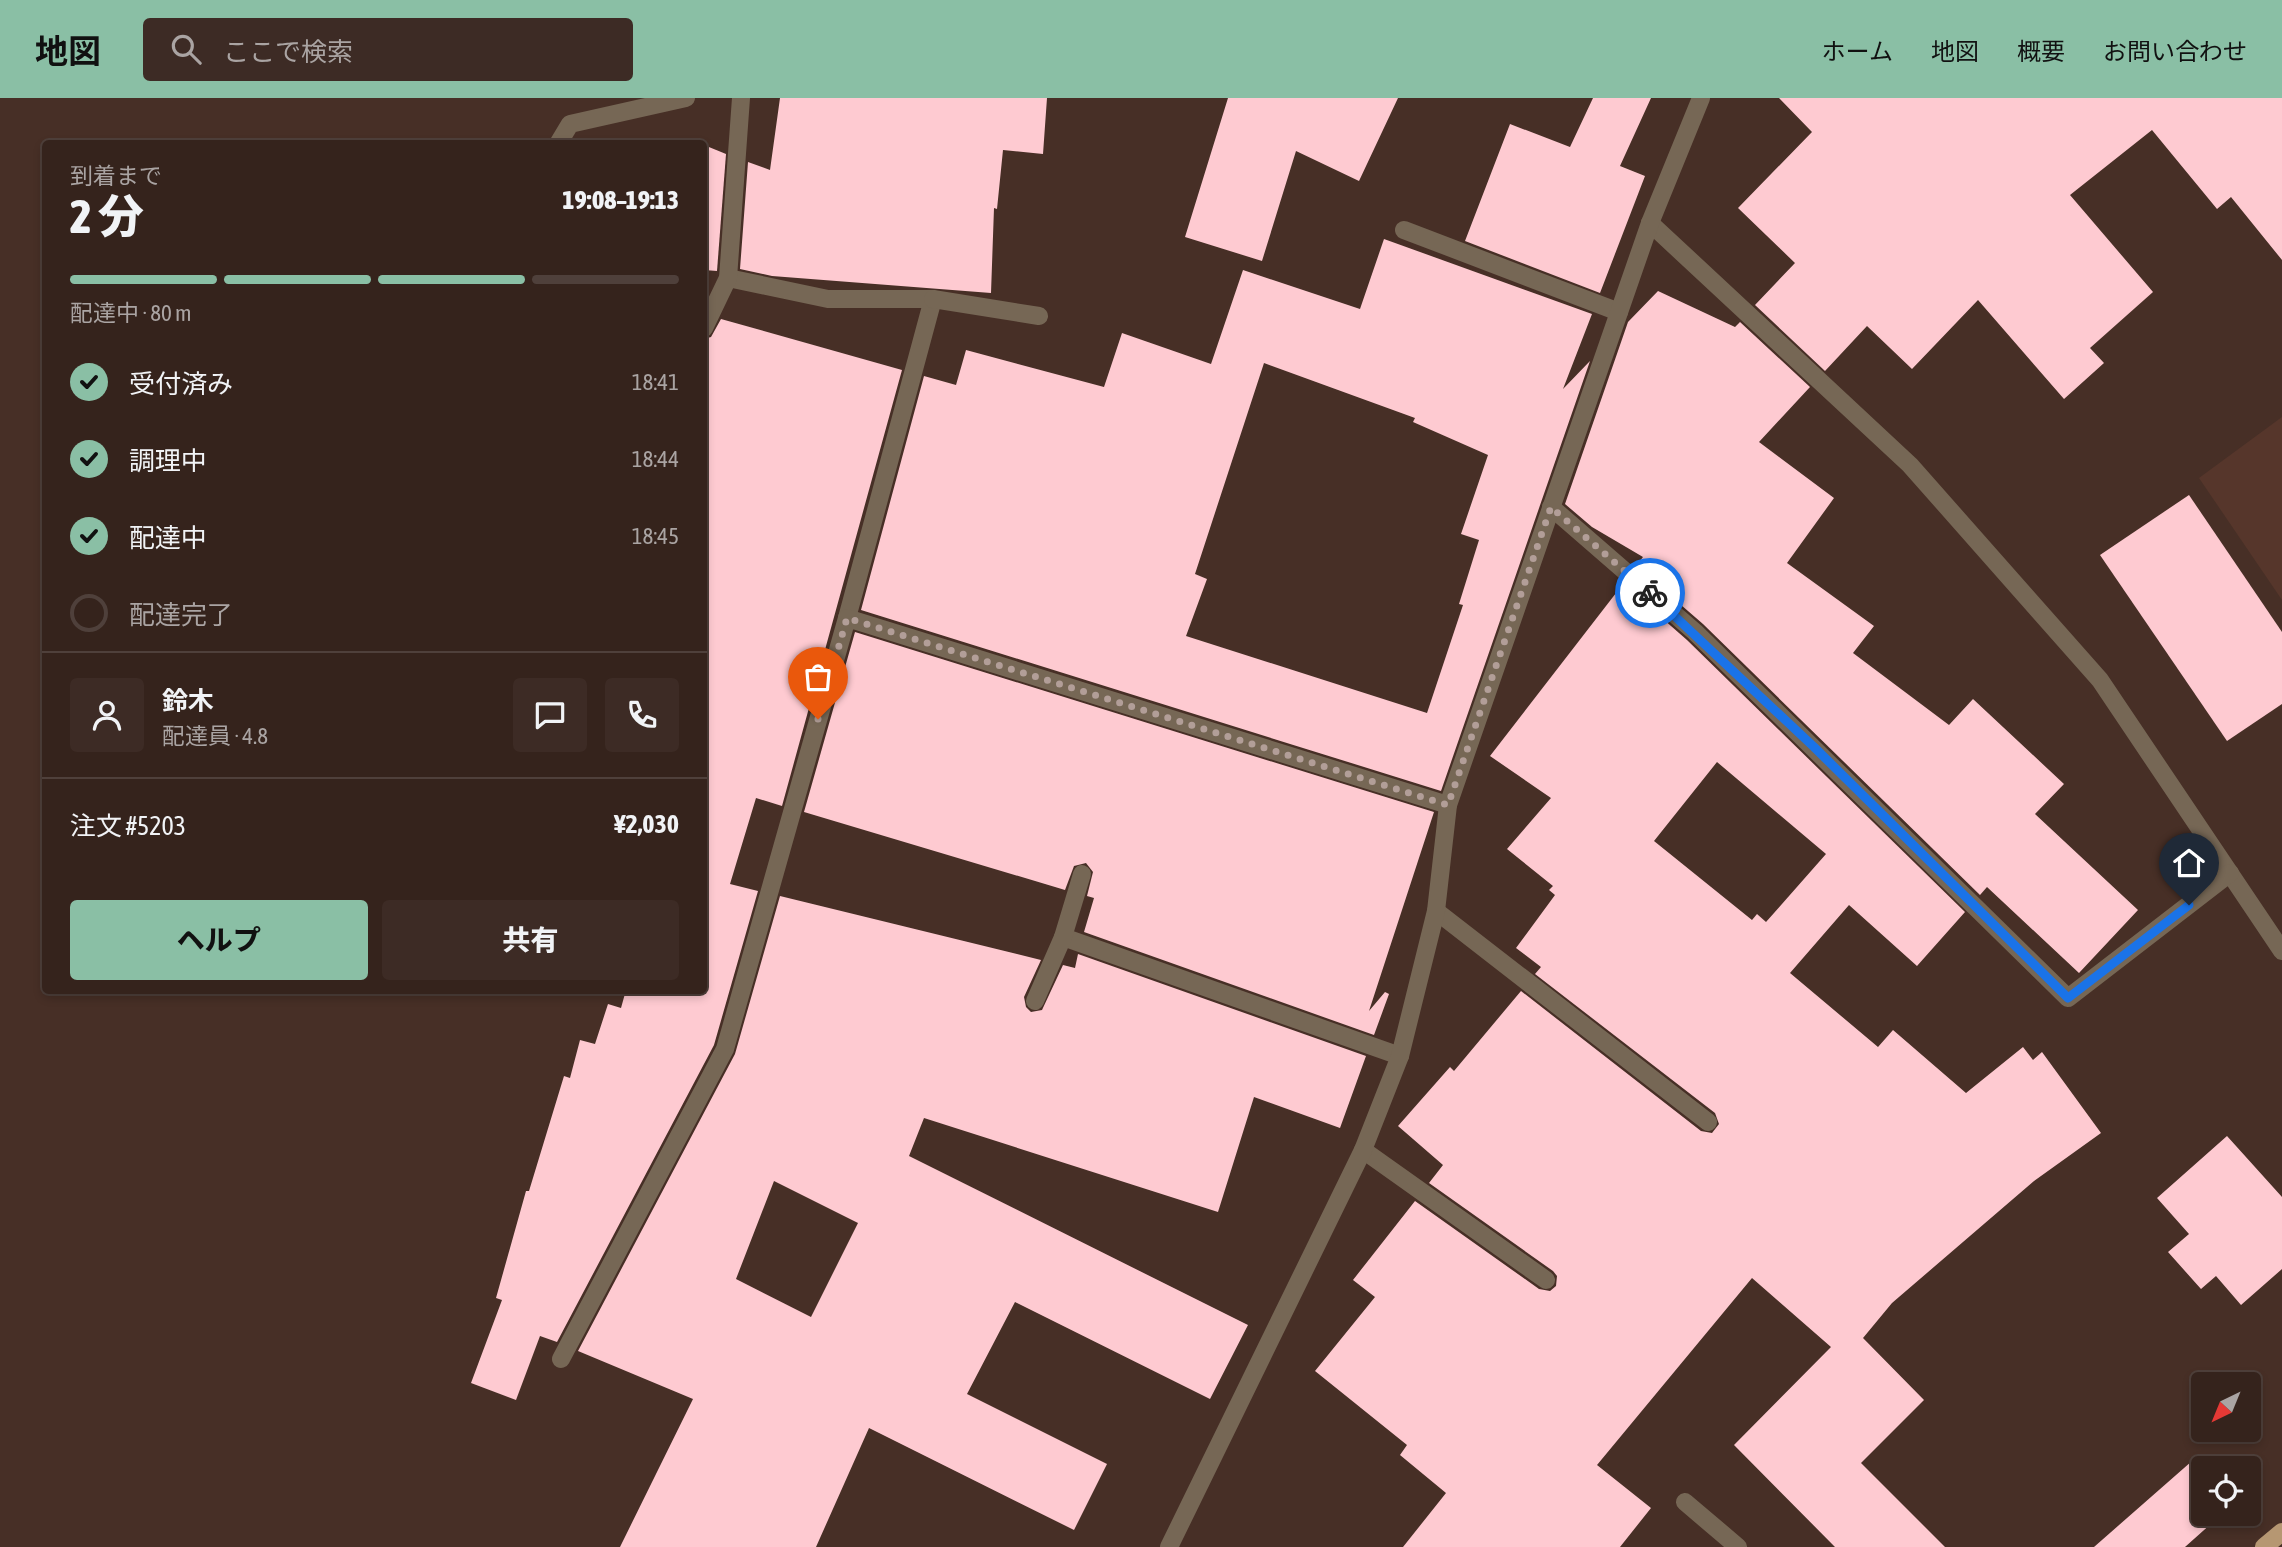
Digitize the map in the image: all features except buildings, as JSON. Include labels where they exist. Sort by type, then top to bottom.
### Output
[{"type":"main road","points":[[2264,1547],[2282,1532]]},
{"type":"street","points":[[560,140],[570,124],[686,98]]},
{"type":"street","points":[[707,322],[728,278],[741,98]]},
{"type":"street","points":[[1169,1547],[1363,1150],[1400,1056],[1436,911],[1448,805],[1650,223],[1701,98]]},
{"type":"street","points":[[1650,223],[1910,465],[2100,680],[2282,951]]},
{"type":"street","points":[[1405,230],[1619,312]]},
{"type":"street","points":[[728,278],[828,299],[933,299],[1039,316]]},
{"type":"street","points":[[561,1359],[724,1049],[847,618],[933,299]]},
{"type":"street","points":[[1551,507],[1695,632],[2068,998],[2230,873]]},
{"type":"street","points":[[847,618],[1448,805]]},
{"type":"street","points":[[1035,1001],[1063,937],[1082,874]]},
{"type":"street","points":[[1436,911],[1708,1122]]},
{"type":"street","points":[[1063,937],[1400,1056]]},
{"type":"street","points":[[1363,1150],[1546,1280]]},
{"type":"street","points":[[1685,1502],[1738,1547]]},
{"type":"shaded area","points":[[2282,417],[2282,600],[2199,478]]},
{"type":"way so far","points":[[818,719],[847,618],[1448,805],[1551,507],[1650,593]]},
{"type":"route","points":[[1650,593],[1695,632],[1814,747],[2068,998],[2189,905]]}]
